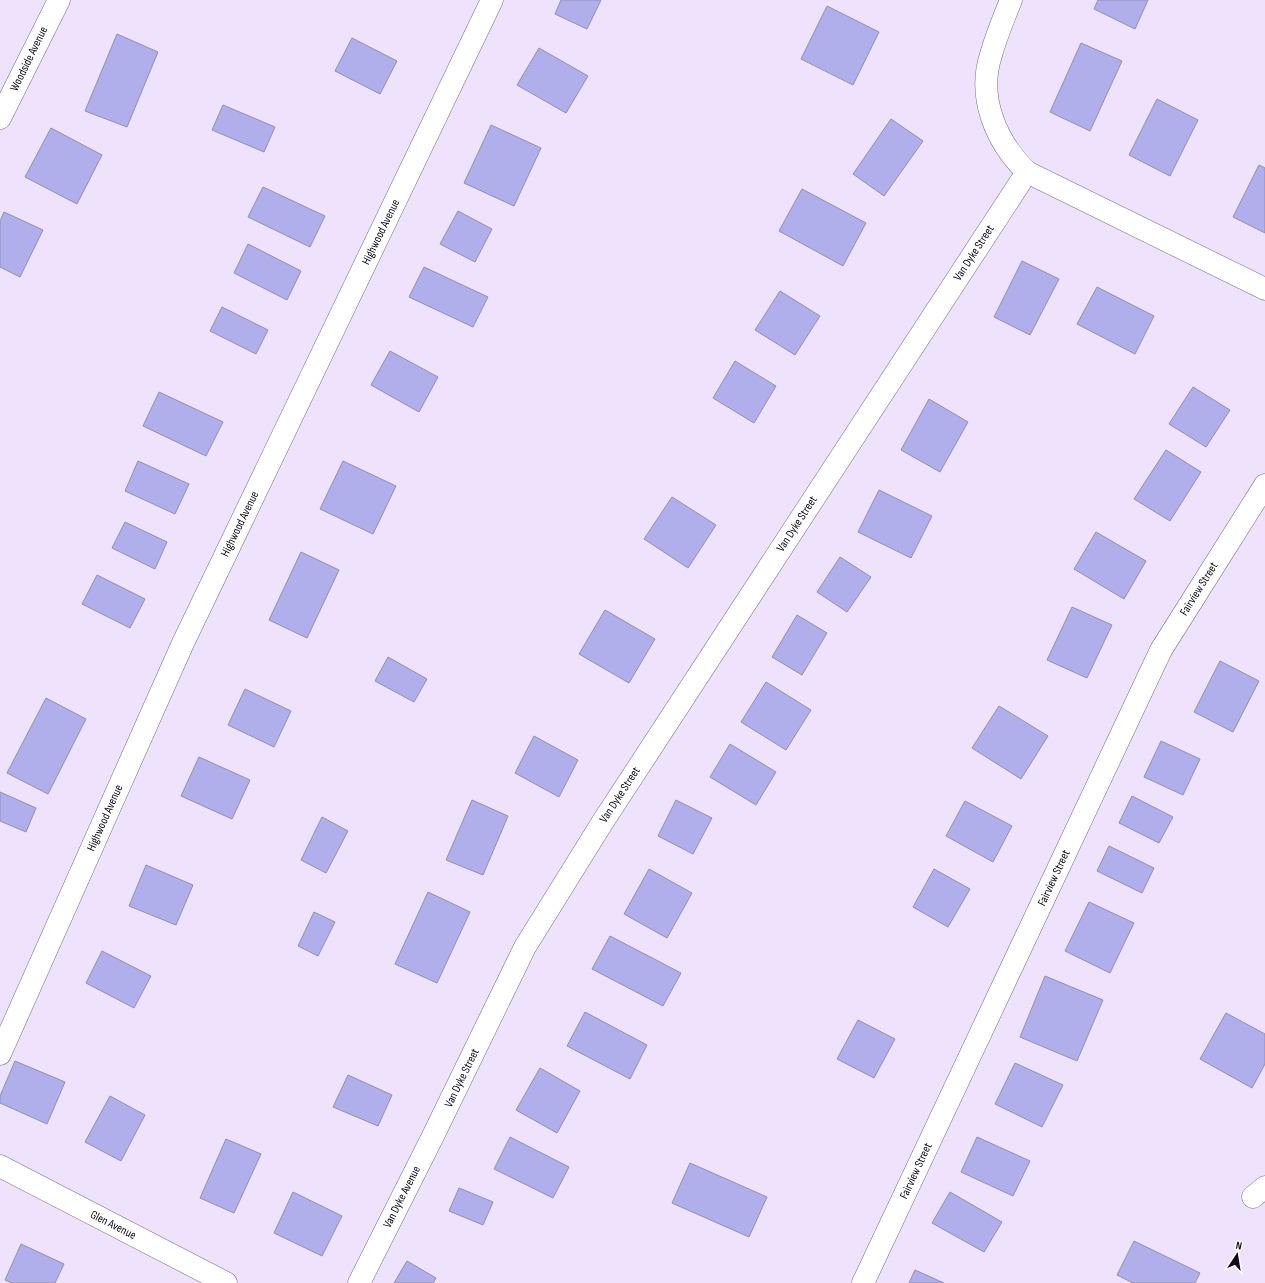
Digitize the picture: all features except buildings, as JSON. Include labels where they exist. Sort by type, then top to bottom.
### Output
[{"type":"street","name":"Woodside Avenue","points":[[0,118],[58,0]]},
{"type":"street","name":"Highwood Avenue","points":[[0,1054],[183,643],[492,0]]},
{"type":"street","points":[[1011,0],[990,56],[986,82],[990,110],[998,135],[1015,161],[1027,172],[1265,289]]},
{"type":"street","name":"Van Dyke Street","points":[[445,1112],[524,947],[611,810],[1027,172]]},
{"type":"street","name":"Fairview Street","points":[[863,1283],[1161,650],[1265,485]]},
{"type":"street","name":"Van Dyke Avenue","points":[[359,1283],[445,1112]]},
{"type":"street","name":"Glen Avenue","points":[[0,1166],[226,1283]]}]
